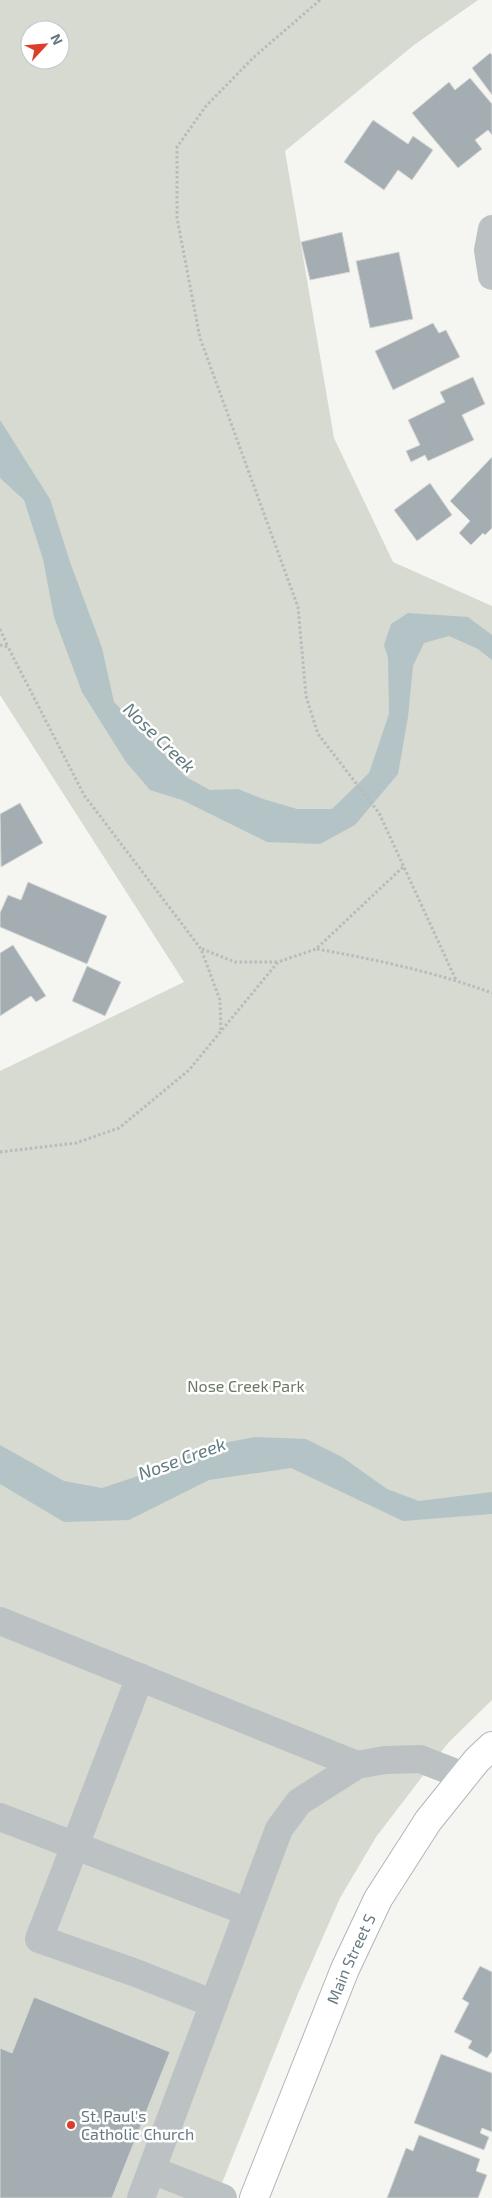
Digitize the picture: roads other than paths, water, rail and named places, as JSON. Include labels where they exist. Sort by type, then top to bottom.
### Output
[{"type":"main road","name":"Main Street S","points":[[254,2198],[345,1969],[378,1899],[428,1821],[464,1776],[492,1746]]},
{"type":"street","points":[[492,229],[488,250],[492,276]]},
{"type":"street","points":[[0,1621],[357,1765]]},
{"type":"street","points":[[140,1677],[39,1939],[136,1973],[214,2004]]},
{"type":"street","points":[[141,2198],[279,1829],[299,1802],[357,1765],[385,1760],[420,1759],[464,1776]]},
{"type":"street","points":[[0,1817],[248,1912]]},
{"type":"street","points":[[152,2170],[224,2198]]},
{"type":"water","points":[[0,420],[50,499],[70,562],[102,648],[114,702],[186,777],[210,790],[238,789],[297,809],[332,809],[369,773],[389,714],[388,658],[384,645],[391,624],[408,613],[468,617],[492,635],[492,660],[478,649],[449,636],[424,643],[413,666],[408,717],[398,774],[355,825],[320,844],[267,842],[182,800],[150,790],[126,762],[82,692],[54,617],[43,559],[24,500],[0,478]]},
{"type":"water","name":"Nose Creek","points":[[255,1437],[306,1439],[342,1457],[387,1489],[419,1501],[492,1492],[492,1514],[403,1521],[291,1468],[209,1480],[129,1520],[64,1522],[0,1484],[0,1445],[64,1481],[102,1488],[141,1475],[203,1447]]},
{"type":"place","name":"St. Paul's Catholic Church","points":[[71,2125]]},
{"type":"park label","name":"Nose Creek Park","points":[[246,1386]]}]
